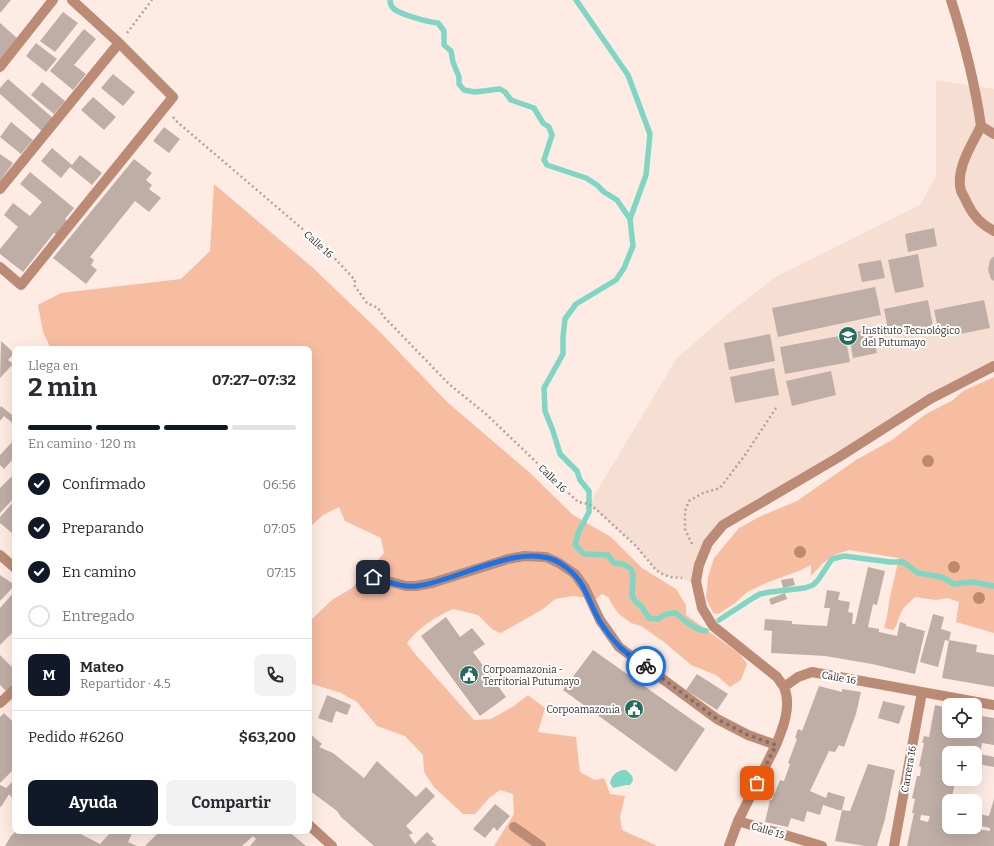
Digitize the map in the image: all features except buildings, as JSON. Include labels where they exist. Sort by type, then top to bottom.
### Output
[{"type":"street","points":[[0,68],[53,0]]},
{"type":"street","points":[[0,267],[21,285],[173,97],[119,43],[72,0]]},
{"type":"street","points":[[950,0],[960,28],[975,86],[981,126],[962,168],[960,179],[962,191],[972,213],[984,226],[994,231]]},
{"type":"street","points":[[0,189],[119,43]]},
{"type":"street","points":[[981,126],[994,134]]},
{"type":"street","points":[[729,846],[738,821],[776,745],[781,733],[787,708],[784,687],[777,677],[713,626],[702,608],[696,581],[699,565],[708,543],[723,526],[839,457],[930,399],[994,366]]},
{"type":"street","points":[[0,555],[12,565]]},
{"type":"street","points":[[373,577],[406,586],[416,586],[432,584],[508,559],[524,556],[546,557],[559,563],[575,574],[585,588],[600,620],[619,647],[717,719],[748,735],[776,745]]},
{"type":"street","name":"Calle 16","points":[[784,687],[798,677],[812,672],[994,705]]},
{"type":"street","points":[[0,703],[12,692]]},
{"type":"street","name":"Carrera 16","points":[[894,846],[922,692]]},
{"type":"street","name":"Calle 15","points":[[738,821],[822,846]]},
{"type":"street","points":[[514,827],[541,846]]},
{"type":"street","points":[[312,828],[332,846]]},
{"type":"path","points":[[119,43],[152,0]]},
{"type":"path","name":"Calle 16","points":[[167,106],[175,120],[326,249],[355,280],[354,286],[367,303],[378,308],[384,317],[450,385],[486,414],[578,502],[589,504],[598,511],[636,546],[656,570],[664,575],[679,577],[689,582],[696,581]]},
{"type":"path","points":[[703,556],[695,548],[685,529],[685,511],[688,501],[703,493],[720,488],[745,455],[776,408]]},
{"type":"shaded area","name":"Instituto Tecnológico del Putumayo","points":[[936,80],[994,89],[994,366],[723,525],[708,543],[696,581],[689,582],[679,577],[664,575],[656,570],[636,546],[589,504],[677,358],[728,314],[775,277],[920,205],[936,176]]},
{"type":"shaded area","points":[[214,184],[312,267],[379,331],[447,402],[529,472],[573,515],[611,537],[642,568],[676,589],[686,605],[686,615],[740,654],[747,664],[741,680],[730,687],[716,675],[691,665],[664,642],[641,626],[631,623],[619,614],[608,597],[602,594],[596,599],[573,596],[555,599],[543,609],[501,633],[493,630],[478,615],[453,609],[428,623],[407,643],[474,720],[491,719],[514,706],[528,695],[545,708],[538,732],[576,737],[580,772],[595,780],[604,778],[610,794],[625,796],[620,817],[622,830],[657,846],[494,846],[514,814],[513,794],[500,790],[489,798],[475,814],[463,814],[434,787],[424,772],[423,755],[405,736],[377,726],[357,702],[341,693],[312,684],[312,619],[332,600],[352,588],[384,553],[381,538],[345,521],[339,507],[323,515],[312,525],[312,346],[50,346],[43,332],[38,305],[61,293],[181,279],[210,251]]},
{"type":"shaded area","points":[[994,377],[994,633],[956,622],[959,602],[948,598],[936,600],[915,597],[906,605],[893,630],[884,628],[899,558],[849,550],[834,555],[822,564],[811,576],[811,565],[747,592],[734,604],[718,614],[713,613],[706,598],[708,577],[714,558],[739,528],[761,516],[797,501],[856,460],[892,440],[926,414],[953,400],[963,391]]},
{"type":"water","points":[[622,770],[626,770],[631,775],[633,779],[632,783],[630,785],[613,788],[610,783],[613,776]]},
{"type":"waterway","points":[[390,0],[392,7],[403,14],[438,23],[444,31],[444,45],[451,51],[453,62],[459,77],[459,84],[464,90],[475,92],[500,89],[505,92],[511,100],[534,108],[543,123],[549,127],[552,135],[544,160],[547,165],[586,178],[597,185],[604,192],[617,200],[630,219],[633,246],[624,268],[616,280],[576,304],[565,319],[563,354],[544,388],[545,411],[560,454],[577,471],[580,480],[589,491],[589,512],[578,533],[575,545],[584,554],[608,555],[614,563],[623,564],[631,569],[633,575],[632,596],[649,618],[658,619],[666,614],[676,613],[686,622],[698,629],[706,631]]},
{"type":"waterway","points":[[576,0],[628,75],[650,134],[646,175],[630,219]]},
{"type":"waterway","points":[[719,620],[760,594],[805,588],[813,585],[832,559],[844,556],[890,562],[903,562],[918,573],[942,577],[954,584],[972,582],[994,586]]},
{"type":"way so far","points":[[646,666],[717,719],[748,735],[776,745],[757,783]]},
{"type":"place","name":"Instituto Tecnológico del Putumayo","points":[[848,336]]},
{"type":"place","name":"Corpoamazonia - Territorial Putumayo","points":[[469,675]]},
{"type":"place","name":"Corpoamazonia","points":[[634,709]]},
{"type":"route","points":[[373,577],[406,586],[416,586],[432,584],[508,559],[524,556],[546,557],[559,563],[575,574],[585,588],[600,620],[619,647],[646,666]]}]
